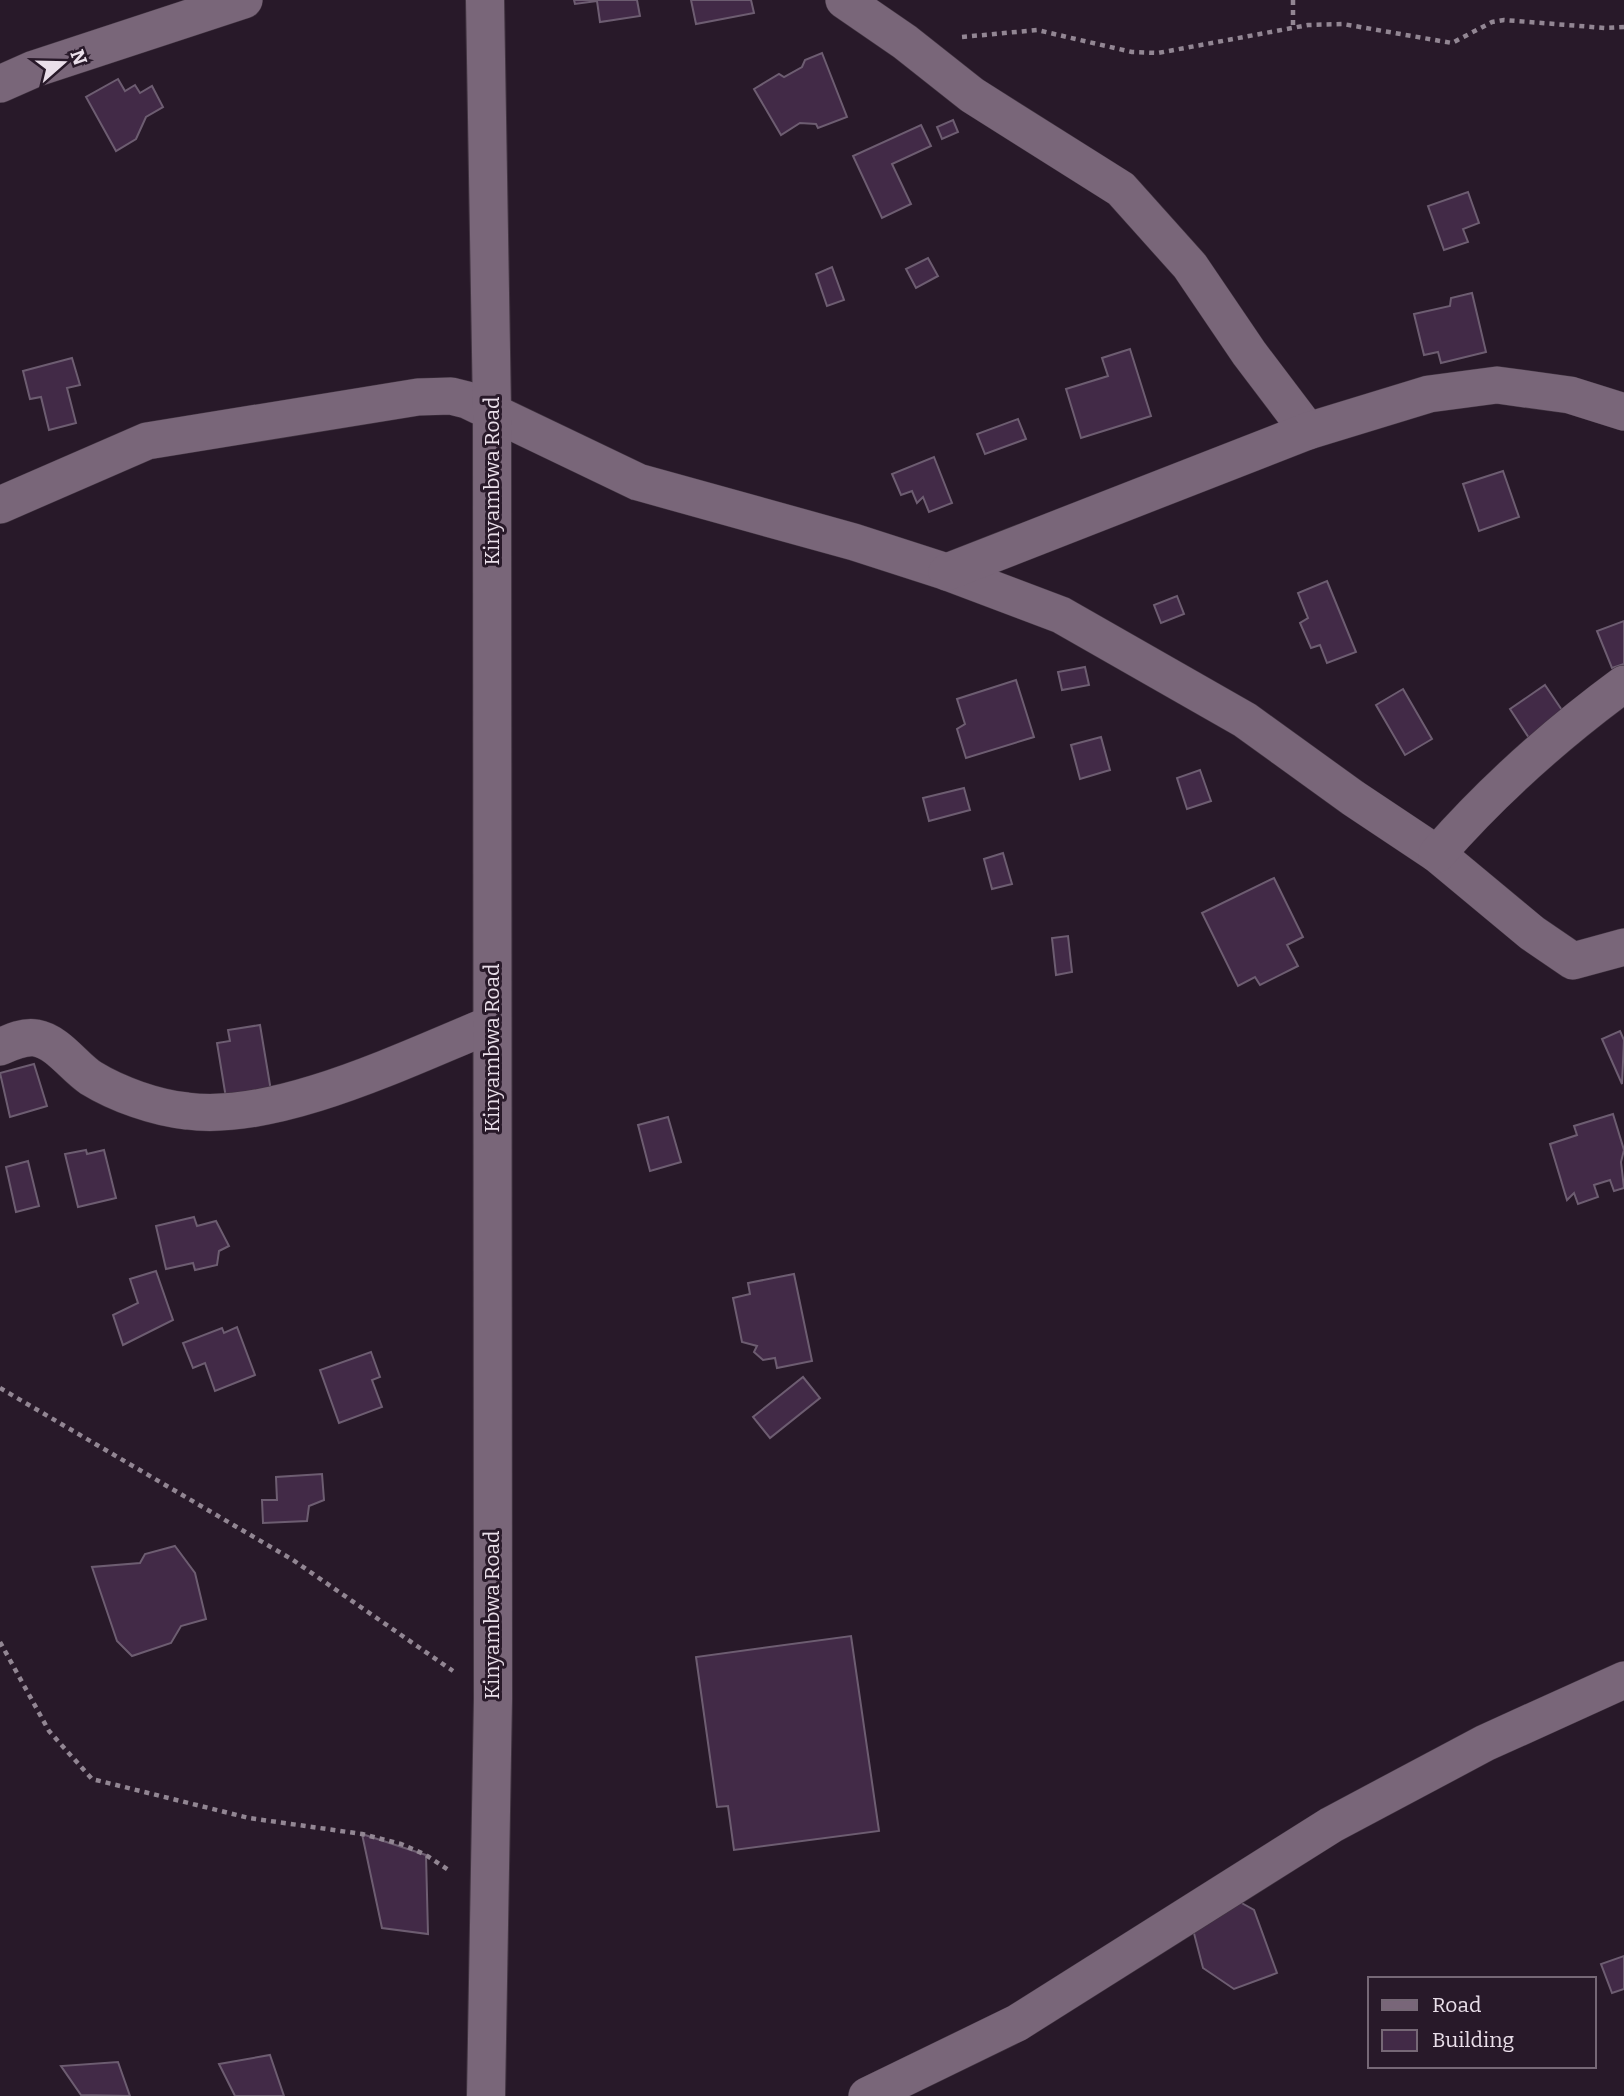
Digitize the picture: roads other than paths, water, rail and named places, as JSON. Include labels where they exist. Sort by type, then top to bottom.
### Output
[{"type":"street","points":[[0,84],[34,69],[244,0]]},
{"type":"street","name":"Kinyambwa Road","points":[[485,0],[492,410],[493,1698],[486,2096]]},
{"type":"street","points":[[844,0],[905,42],[972,95],[1121,189],[1190,265],[1249,353],[1308,431]]},
{"type":"street","points":[[947,572],[1308,431],[1429,394],[1497,385],[1570,396],[1624,412]]},
{"type":"street","points":[[0,505],[148,441],[418,397],[451,396],[492,410],[638,482],[947,572],[1061,615],[1245,720],[1353,798],[1437,854],[1532,933],[1573,961],[1624,947]]},
{"type":"street","points":[[1437,854],[1469,817],[1528,761],[1577,719],[1624,684]]},
{"type":"street","points":[[0,1047],[20,1038],[36,1038],[51,1044],[90,1077],[115,1090],[187,1111],[244,1109],[290,1101],[334,1087],[492,1024]]},
{"type":"street","points":[[867,2096],[1017,2023],[1331,1825],[1485,1743],[1624,1680]]}]
